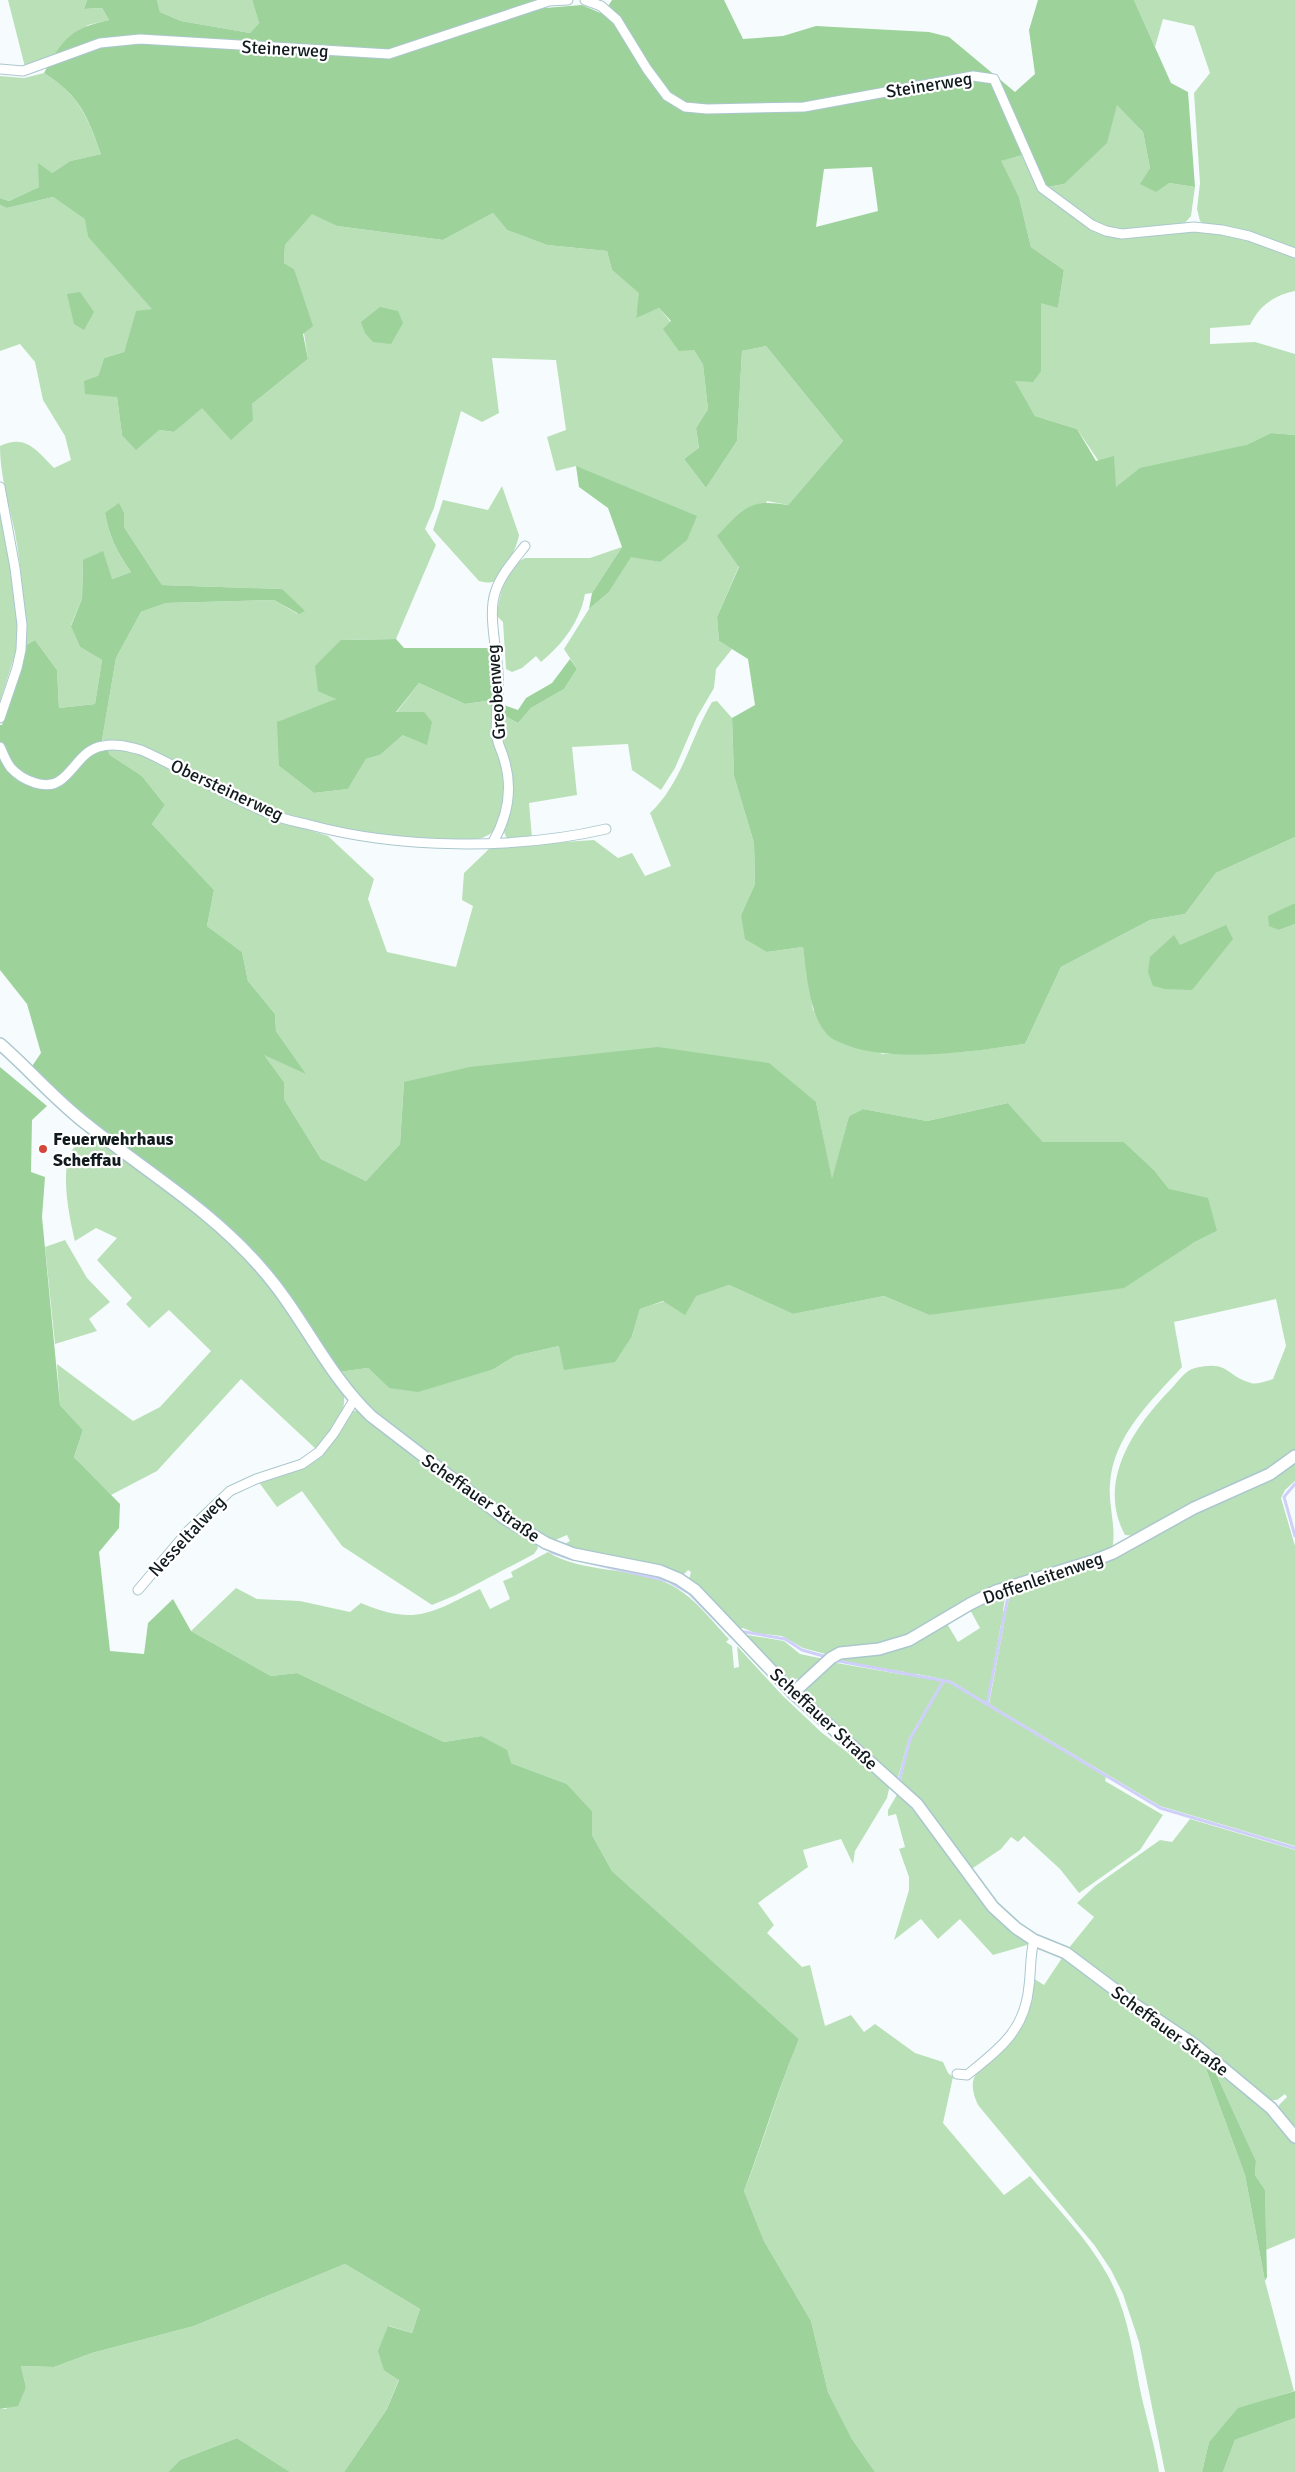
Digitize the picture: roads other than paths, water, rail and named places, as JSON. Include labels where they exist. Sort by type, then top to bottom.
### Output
[{"type":"street","name":"Steinerweg","points":[[0,70],[23,71],[100,43],[140,39],[389,54],[549,1],[568,0]]},
{"type":"street","name":"Steinerweg","points":[[585,0],[601,6],[617,20],[667,96],[685,107],[707,109],[804,107],[973,76],[994,79],[1042,188],[1092,225],[1106,231],[1122,234],[1194,227],[1222,230],[1249,236],[1295,253]]},
{"type":"street","points":[[0,488],[15,568],[22,625],[21,650],[17,668],[0,718]]},
{"type":"street","name":"Greobenweg","points":[[493,842],[503,824],[508,801],[508,787],[495,721],[498,674],[493,636],[494,594],[507,571],[525,546]]},
{"type":"street","name":"Obersteinerweg","points":[[0,747],[10,767],[27,781],[50,785],[61,780],[85,754],[102,746],[123,746],[159,758],[274,816],[339,833],[415,843],[512,843],[576,836],[606,829]]},
{"type":"street","points":[[0,761],[10,767]]},
{"type":"street","name":"Scheffauer Straße","points":[[0,1044],[87,1125],[197,1207],[243,1248],[285,1299],[354,1400],[399,1439],[504,1518],[546,1544],[590,1558],[660,1570],[679,1579],[695,1590],[792,1693],[916,1804],[993,1906],[1016,1928],[1034,1940],[1066,1953],[1134,2004],[1195,2045],[1271,2108],[1288,2125],[1295,2137]]},
{"type":"street","name":"Nesseltalweg","points":[[138,1590],[188,1531],[230,1491],[256,1479],[302,1464],[318,1452],[334,1433],[354,1400]]},
{"type":"street","name":"Doffenleitenweg","points":[[792,1693],[831,1658],[840,1653],[879,1649],[909,1640],[970,1604],[996,1592],[1093,1562],[1194,1508],[1270,1474],[1295,1456]]},
{"type":"street","points":[[957,2074],[967,2075],[1007,2042],[1014,2032],[1028,1997],[1034,1940]]},
{"type":"waterway","points":[[1295,1484],[1284,1497],[1295,1536]]},
{"type":"waterway","points":[[551,1552],[569,1558]]},
{"type":"waterway","points":[[578,1560],[668,1581],[689,1593],[732,1637],[734,1635]]},
{"type":"waterway","points":[[987,1705],[1009,1591]]},
{"type":"waterway","points":[[739,1631],[785,1639],[802,1650],[827,1657]]},
{"type":"waterway","points":[[833,1660],[950,1682],[1160,1808],[1295,1848]]},
{"type":"waterway","points":[[899,1781],[910,1739],[944,1680]]},
{"type":"place","name":"Feuerwehrhaus Scheffau","points":[[43,1149]]}]
